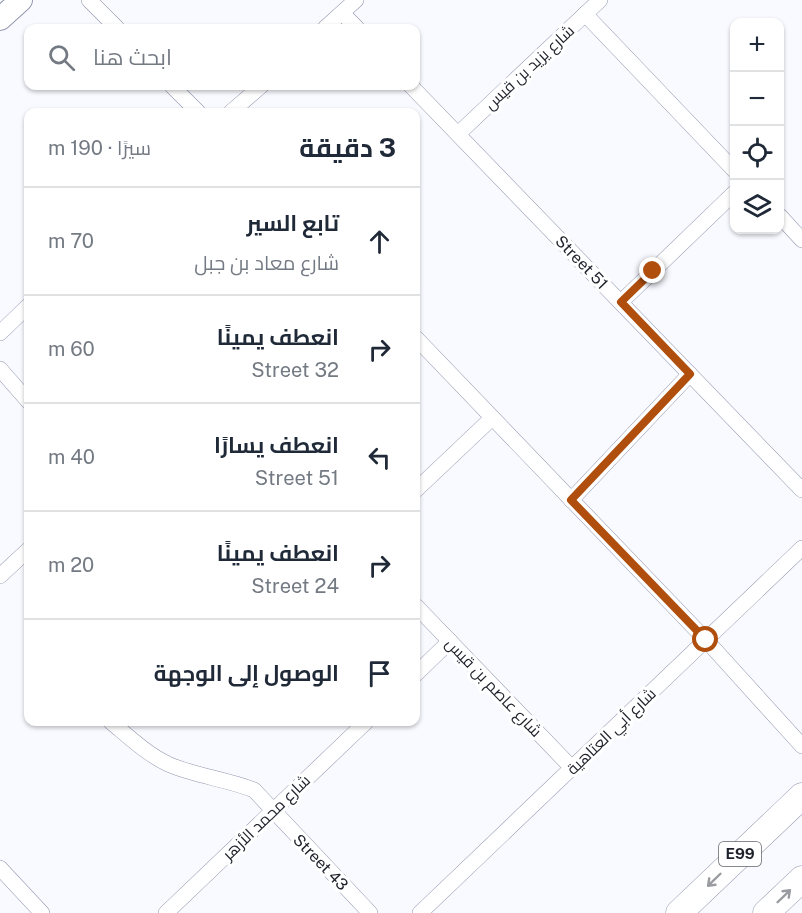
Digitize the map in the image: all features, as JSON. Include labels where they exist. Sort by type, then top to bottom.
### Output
[{"type":"main road","name":"E99","points":[[678,913],[802,796]]},
{"type":"main road","points":[[766,913],[802,879]]},
{"type":"street","points":[[0,19],[21,0]]},
{"type":"street","points":[[89,0],[113,24]]},
{"type":"street","points":[[330,24],[356,0]]},
{"type":"street","name":"شارع يزيد بن قيس","points":[[458,134],[600,0]]},
{"type":"street","points":[[342,13],[353,24]]},
{"type":"street","points":[[585,14],[730,165]]},
{"type":"street","points":[[176,90],[194,108]]},
{"type":"street","points":[[236,108],[256,90]]},
{"type":"street","name":"Street 51","points":[[415,90],[802,490]]},
{"type":"street","points":[[621,302],[730,198]]},
{"type":"street","points":[[784,220],[802,240]]},
{"type":"street","points":[[0,333],[24,310]]},
{"type":"street","points":[[420,342],[706,640],[802,746]]},
{"type":"street","points":[[0,369],[24,396]]},
{"type":"street","points":[[571,500],[690,374]]},
{"type":"street","points":[[420,486],[492,418]]},
{"type":"street","name":"شارع أبي العتاهية","points":[[420,913],[802,548]]},
{"type":"street","points":[[0,576],[24,554]]},
{"type":"street","name":"شارع عاصم بن قيس","points":[[420,610],[572,768]]},
{"type":"street","points":[[420,670],[450,641]]},
{"type":"street","name":"Street 43","points":[[116,726],[147,752],[169,765],[237,783],[254,790],[370,913]]},
{"type":"street","name":"شارع محمد اﻷزهر","points":[[166,913],[362,726]]},
{"type":"street","points":[[0,868],[33,910]]},
{"type":"route","points":[[653,271],[621,302],[690,374],[571,500],[706,640]]}]
